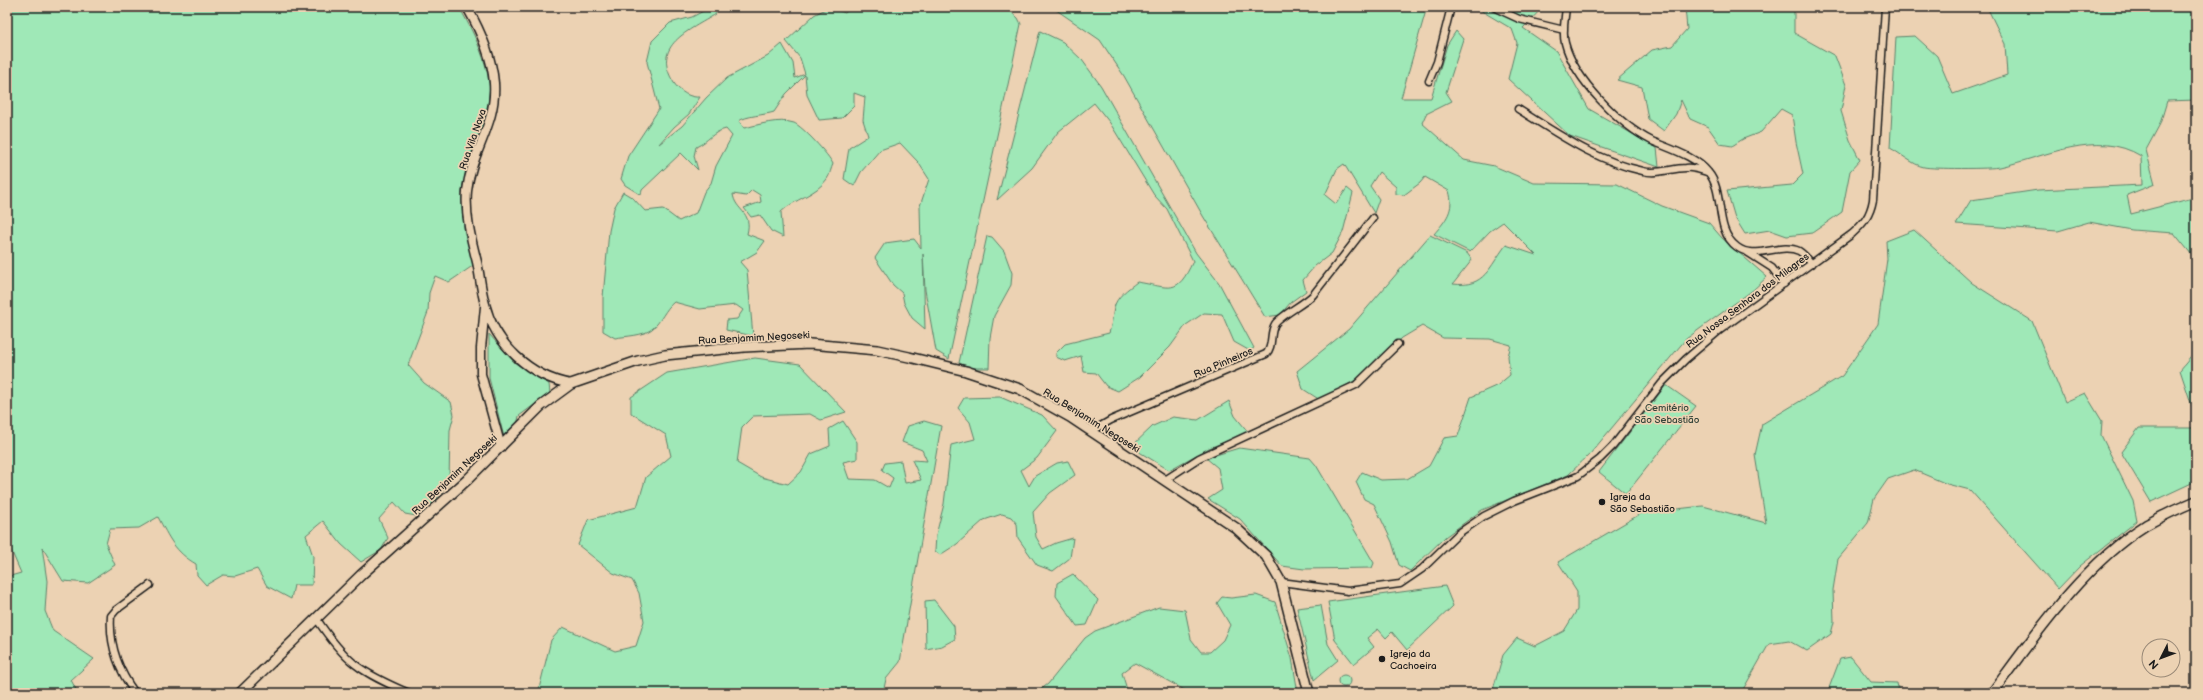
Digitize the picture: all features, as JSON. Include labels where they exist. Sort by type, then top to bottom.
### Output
[{"type":"main road","name":"Rua Benjamim Negoseki","points":[[240,693],[316,618],[501,446],[541,406],[571,384],[638,361],[695,351],[781,344],[844,346],[909,357],[993,379],[1039,399],[1092,431],[1248,537],[1266,556],[1281,582],[1309,693]]},
{"type":"main road","points":[[1992,693],[2055,610],[2104,559],[2146,526],[2196,502]]},
{"type":"street","name":"Rua Vila Nova","points":[[467,7],[487,51],[494,84],[492,116],[473,164],[467,202],[469,230],[485,304],[497,333],[512,351],[533,370],[546,377],[571,384]]},
{"type":"street","points":[[1429,81],[1437,62],[1451,7]]},
{"type":"street","points":[[1493,7],[1519,19],[1564,30]]},
{"type":"street","points":[[1566,7],[1564,30],[1565,43],[1578,71],[1608,108],[1639,134],[1691,160],[1708,172],[1716,189],[1725,234],[1738,248],[1746,251],[1772,268],[1784,284]]},
{"type":"street","name":"Rua Nossa Senhora dos Milagres","points":[[1281,582],[1348,591],[1400,584],[1422,569],[1449,541],[1484,516],[1527,495],[1568,481],[1588,469],[1612,446],[1672,372],[1720,330],[1812,264],[1852,234],[1864,223],[1871,212],[1873,200],[1885,7]]},
{"type":"street","points":[[1518,109],[1583,150],[1624,166],[1644,172],[1660,172],[1686,168],[1708,172]]},
{"type":"street","name":"Rua Pinheiros","points":[[1092,431],[1111,420],[1266,354],[1270,349],[1272,331],[1276,323],[1305,303],[1373,218]]},
{"type":"street","points":[[1746,251],[1790,249],[1799,251],[1812,264]]},
{"type":"street","name":"Rua Vila Nova","points":[[485,304],[481,348],[481,374],[501,446]]},
{"type":"street","points":[[1165,480],[1199,458],[1356,385],[1398,344]]},
{"type":"street","points":[[135,693],[124,677],[116,657],[111,616],[116,610],[150,585]]},
{"type":"street","points":[[316,618],[341,654],[353,665],[375,678],[409,693]]},
{"type":"green space","points":[[7,7],[459,7],[474,35],[489,80],[489,112],[486,128],[466,174],[462,191],[464,223],[474,265],[449,282],[435,276],[429,293],[428,312],[408,365],[424,383],[451,402],[454,415],[450,430],[449,483],[429,508],[416,516],[405,514],[394,502],[379,519],[388,538],[381,550],[361,562],[341,544],[323,521],[306,535],[313,556],[312,585],[294,585],[291,599],[267,586],[257,569],[235,576],[223,575],[206,585],[197,575],[196,564],[183,555],[173,544],[158,517],[139,528],[110,529],[106,544],[115,565],[88,583],[63,581],[42,547],[47,581],[45,611],[53,631],[94,659],[71,680],[78,693],[7,693],[7,577],[21,573],[7,541]]},
{"type":"green space","points":[[711,7],[717,7],[716,14],[685,33],[670,49],[667,59],[668,70],[674,83],[686,94],[700,97],[689,114],[674,127],[659,144],[682,126],[706,98],[727,78],[768,56],[782,44],[793,63],[795,78],[805,74],[800,58],[786,41],[814,15],[829,7],[845,13],[852,7],[1006,7],[1018,18],[1021,24],[949,359],[936,351],[925,290],[923,254],[925,329],[912,318],[904,303],[902,293],[893,285],[875,258],[885,243],[914,239],[921,248],[920,206],[929,179],[918,162],[900,143],[880,150],[861,172],[854,186],[844,179],[849,148],[868,136],[863,120],[865,97],[854,93],[854,106],[842,118],[819,120],[807,95],[805,75],[786,94],[774,112],[739,121],[744,128],[782,121],[794,123],[803,129],[815,141],[833,164],[828,177],[817,189],[781,212],[783,237],[771,231],[760,215],[751,217],[744,208],[761,202],[760,195],[752,190],[746,196],[733,194],[734,200],[748,220],[747,234],[765,241],[757,252],[740,262],[747,270],[753,336],[726,330],[727,320],[737,319],[743,310],[736,305],[700,309],[674,302],[658,323],[652,329],[644,333],[615,338],[603,331],[603,297],[609,231],[614,208],[623,192],[633,198],[645,211],[663,209],[679,221],[696,213],[704,192],[711,183],[716,166],[732,136],[726,129],[721,130],[696,147],[694,156],[698,170],[681,153],[642,190],[641,195],[625,185],[621,179],[628,156],[659,109],[647,62],[652,41],[670,23],[692,17]]},
{"type":"green space","points":[[1052,7],[1427,7],[1401,98],[1431,98],[1447,45],[1456,31],[1463,39],[1446,92],[1452,101],[1426,114],[1422,123],[1464,160],[1494,166],[1534,183],[1617,184],[1662,206],[1709,223],[1722,238],[1767,277],[1753,290],[1686,339],[1590,454],[1568,475],[1482,510],[1445,537],[1410,571],[1399,565],[1392,542],[1374,504],[1364,499],[1356,482],[1362,472],[1381,480],[1407,479],[1429,466],[1444,438],[1458,436],[1471,397],[1498,385],[1510,375],[1508,356],[1511,345],[1490,339],[1443,338],[1422,326],[1402,338],[1361,377],[1320,400],[1303,389],[1297,371],[1349,329],[1430,235],[1467,253],[1472,260],[1453,284],[1472,283],[1479,279],[1490,268],[1506,245],[1536,255],[1503,222],[1490,231],[1470,252],[1434,234],[1446,219],[1450,209],[1451,198],[1449,191],[1425,177],[1420,183],[1404,195],[1396,194],[1396,187],[1379,172],[1370,186],[1379,199],[1374,213],[1344,164],[1337,169],[1325,195],[1336,204],[1347,188],[1353,193],[1343,232],[1332,253],[1315,266],[1303,280],[1306,291],[1291,302],[1280,315],[1265,317],[1203,216],[1124,76],[1100,40]]},
{"type":"green space","points":[[1458,7],[1543,7],[1523,28],[1556,51],[1589,109],[1657,148],[1659,167],[1570,136],[1508,79],[1517,43],[1512,29],[1480,10],[1457,9]]},
{"type":"green space","points":[[1685,7],[1794,7],[1794,33],[1835,56],[1846,85],[1841,111],[1850,140],[1860,160],[1850,171],[1842,212],[1812,233],[1787,236],[1770,230],[1745,234],[1735,218],[1727,191],[1792,185],[1803,174],[1792,115],[1781,109],[1761,132],[1743,139],[1732,146],[1720,144],[1708,127],[1690,119],[1681,100],[1676,114],[1664,131],[1648,119],[1642,87],[1617,80],[1652,50],[1672,46],[1687,29]]},
{"type":"green space","points":[[1987,7],[2196,7],[2196,100],[2167,101],[2160,124],[2146,150],[2155,184],[2127,195],[2131,214],[2193,198],[2196,202],[2196,273],[2192,255],[2174,233],[2132,230],[2089,222],[2058,231],[1956,224],[1971,200],[2038,190],[2142,185],[2141,156],[2124,148],[2107,145],[2089,145],[2053,152],[2000,167],[1929,168],[1920,166],[1890,148],[1896,37],[1915,36],[1937,56],[1953,94],[2007,75],[2005,44]]},
{"type":"green space","points":[[1040,31],[1063,42],[1082,60],[1101,86],[1196,253],[1219,283],[1254,348],[1250,351],[1234,342],[1222,314],[1204,313],[1186,325],[1170,347],[1140,377],[1118,391],[1106,386],[1096,373],[1084,372],[1081,356],[1065,361],[1056,357],[1056,353],[1065,344],[1109,333],[1117,300],[1137,282],[1165,287],[1177,285],[1182,280],[1193,261],[1167,209],[1154,195],[1110,123],[1094,103],[1058,132],[1032,168],[997,200]]},
{"type":"green space","points":[[1914,230],[1972,283],[2032,321],[2065,402],[2085,393],[2102,421],[2101,435],[2133,501],[2137,521],[2080,566],[2058,589],[1970,490],[1947,484],[1914,470],[1888,479],[1874,499],[1868,523],[1838,559],[1833,590],[1834,622],[1831,634],[1807,651],[1789,641],[1769,644],[1741,693],[1492,693],[1503,655],[1517,638],[1535,646],[1564,631],[1577,610],[1577,591],[1558,562],[1642,513],[1703,506],[1766,523],[1755,455],[1762,424],[1842,376],[1878,324],[1887,259],[1886,241]]},
{"type":"green space","points":[[987,236],[992,237],[1004,251],[1012,273],[1011,285],[994,316],[990,338],[989,368],[972,368],[959,363]]},
{"type":"green space","points":[[489,334],[515,363],[549,384],[550,393],[519,416],[517,425],[504,437],[489,378]]},
{"type":"green space","points":[[2196,351],[2196,418],[2180,370]]},
{"type":"green space","points":[[755,358],[800,364],[846,412],[821,420],[810,414],[753,416],[742,427],[737,463],[761,477],[788,484],[801,472],[811,454],[830,446],[829,429],[843,421],[857,442],[857,459],[843,462],[849,479],[875,480],[889,488],[893,478],[882,470],[885,463],[901,461],[905,483],[921,480],[912,460],[927,461],[922,450],[902,442],[908,426],[924,421],[941,426],[900,662],[886,679],[883,693],[538,693],[551,640],[563,627],[615,651],[636,646],[644,621],[639,593],[632,580],[613,573],[578,545],[588,520],[637,507],[646,477],[671,456],[666,435],[631,413],[631,397],[667,373]]},
{"type":"green space","name":"Cemitério São Sebastião","points":[[1666,385],[1696,406],[1626,494],[1599,472]]},
{"type":"green space","points":[[1000,397],[1042,415],[1057,431],[1037,458],[1021,470],[1029,486],[1035,476],[1057,463],[1068,461],[1075,475],[1050,493],[1033,512],[1036,537],[1043,549],[1073,538],[1070,558],[1053,571],[1037,565],[1018,538],[1017,524],[1011,517],[1002,514],[984,520],[957,544],[940,555],[935,551],[936,535],[944,504],[951,445],[975,439],[970,422],[958,408],[964,398]]},
{"type":"green space","points":[[1229,401],[1235,416],[1249,433],[1209,448],[1169,470],[1131,447],[1153,426],[1173,417],[1198,420]]},
{"type":"green space","points":[[2139,428],[2196,428],[2196,481],[2151,502],[2121,452]]},
{"type":"green space","points":[[1239,448],[1310,458],[1316,465],[1374,563],[1372,568],[1304,569],[1282,566],[1240,519],[1208,499],[1222,490],[1218,468],[1206,458]]},
{"type":"green space","points":[[1073,574],[1098,600],[1087,625],[1077,626],[1056,596],[1057,583]]},
{"type":"green space","points":[[1445,586],[1453,606],[1407,650],[1392,632],[1386,638],[1378,629],[1367,638],[1374,647],[1354,664],[1335,640],[1328,602]]},
{"type":"green space","points":[[1256,595],[1275,602],[1292,658],[1298,693],[1190,693],[1135,663],[1122,673],[1128,693],[1036,693],[1048,684],[1085,638],[1095,631],[1159,607],[1185,610],[1191,639],[1201,652],[1210,652],[1223,640],[1230,625],[1217,603],[1222,597],[1231,598]]},
{"type":"green space","points":[[934,600],[954,626],[955,639],[942,646],[926,649],[925,601]]},
{"type":"green space","points":[[1321,605],[1328,644],[1338,660],[1314,680],[1297,608]]},
{"type":"green space","points":[[1851,657],[1871,682],[1897,683],[1899,693],[1830,693],[1829,688],[1840,659]]},
{"type":"green space","points":[[1344,675],[1348,677],[1350,681],[1348,685],[1344,687],[1340,685],[1338,681],[1340,677]]},
{"type":"place","name":"Igreja da São Sebastião","points":[[1602,502]]},
{"type":"place","name":"Igreja da Cachoeira","points":[[1382,659]]}]
